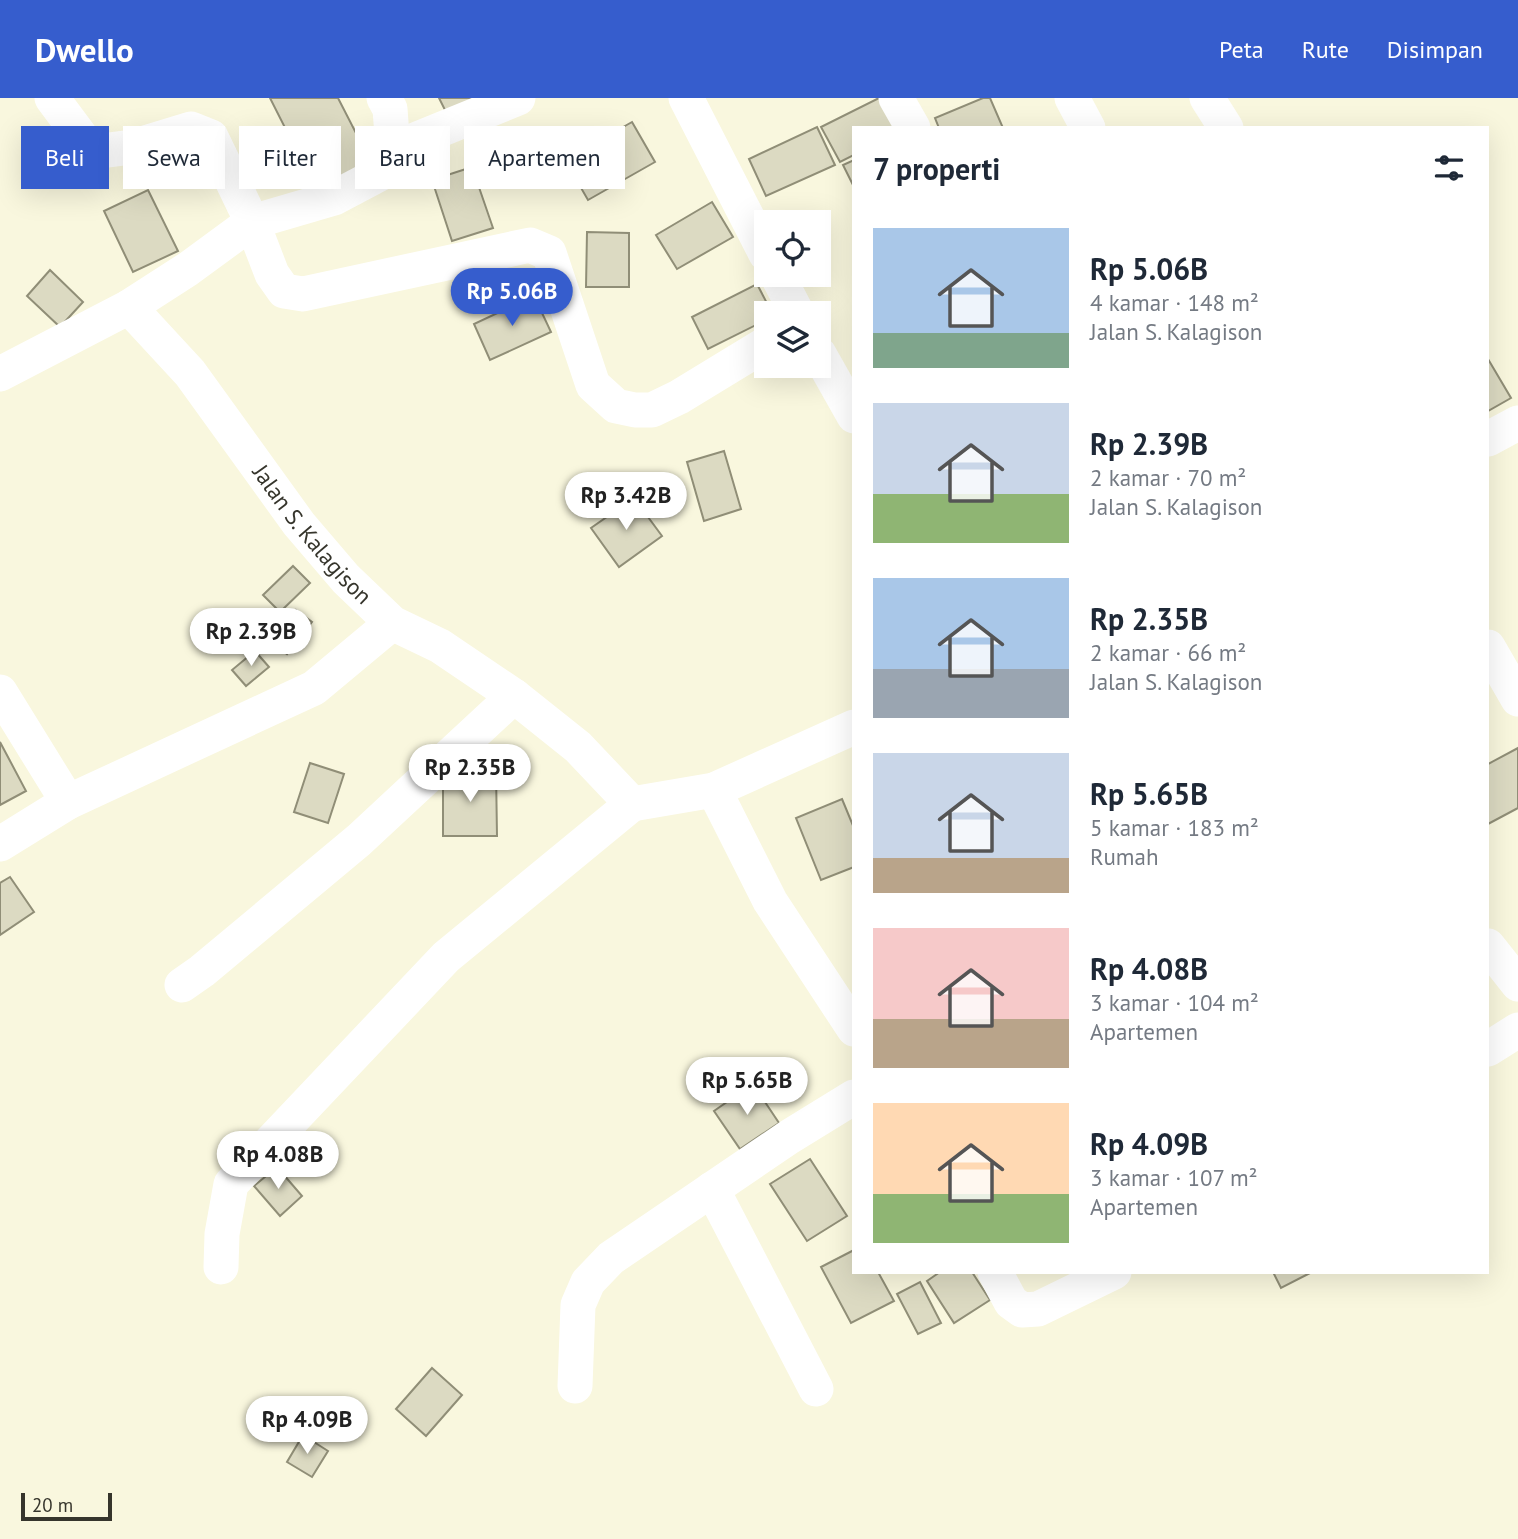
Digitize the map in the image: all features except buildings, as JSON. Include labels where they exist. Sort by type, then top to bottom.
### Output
[{"type":"street","points":[[52,98],[87,145],[101,151],[132,147],[191,130],[211,137],[252,222],[272,274],[284,291],[303,294],[530,245],[549,253],[593,385],[616,406],[652,410],[679,397],[754,351]]},
{"type":"street","points":[[384,98],[390,109],[391,126]]},
{"type":"street","points":[[449,126],[518,98]]},
{"type":"street","points":[[686,98],[754,231]]},
{"type":"street","points":[[896,98],[912,126]]},
{"type":"street","points":[[1072,98],[1087,126]]},
{"type":"street","points":[[1207,98],[1225,126]]},
{"type":"street","points":[[0,374],[129,307],[188,269],[252,222],[334,198],[355,187]]},
{"type":"street","name":"Jalan S. Kalagison","points":[[129,307],[190,373],[299,524],[346,579],[392,623],[440,646],[514,696],[578,747],[632,804]]},
{"type":"street","points":[[831,375],[852,412]]},
{"type":"street","points":[[1489,438],[1518,423]]},
{"type":"street","points":[[0,844],[68,802],[314,688],[392,623]]},
{"type":"street","points":[[1489,649],[1518,699]]},
{"type":"street","points":[[0,692],[68,802]]},
{"type":"street","points":[[182,985],[359,840],[514,696]]},
{"type":"street","points":[[221,1267],[222,1234],[230,1184],[446,957],[632,804],[714,790],[852,728]]},
{"type":"street","points":[[714,790],[770,901],[852,1026]]},
{"type":"street","points":[[1489,947],[1518,984]]},
{"type":"street","points":[[1489,1048],[1518,1030]]},
{"type":"street","points":[[575,1386],[578,1305],[588,1282],[611,1258],[789,1136],[852,1098]]},
{"type":"street","points":[[712,1189],[816,1389]]},
{"type":"street","points":[[996,1274],[1011,1302],[1022,1310],[1038,1309],[1110,1274]]}]
